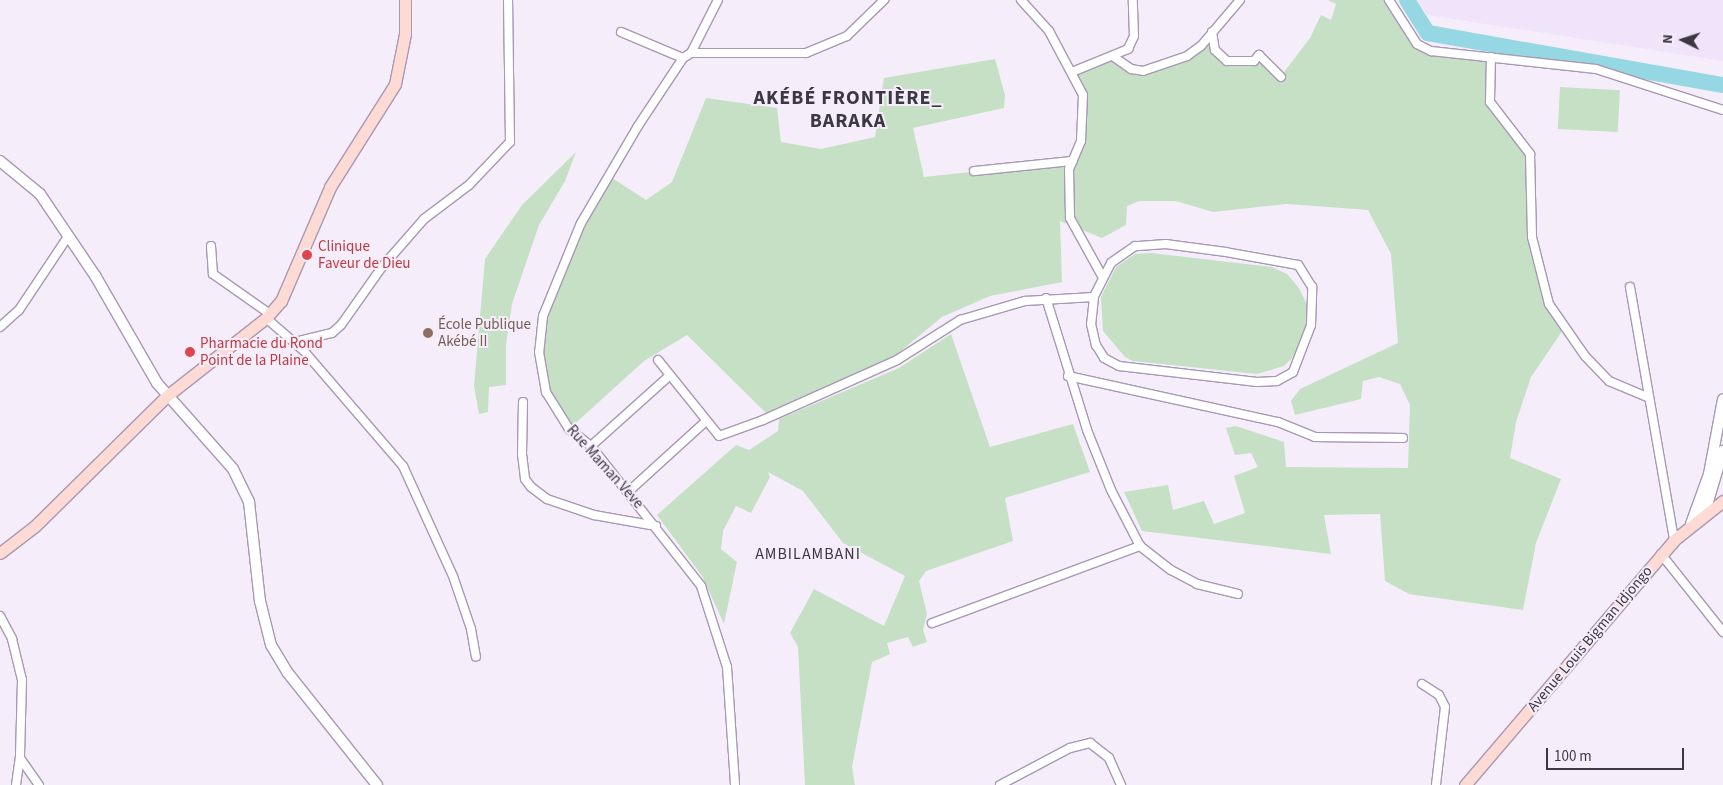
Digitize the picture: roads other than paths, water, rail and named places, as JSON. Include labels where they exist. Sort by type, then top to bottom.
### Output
[{"type":"main road","points":[[0,552],[34,526],[168,395],[268,316],[290,286],[330,187],[395,84],[405,34],[405,0]]},
{"type":"main road","name":"Avenue Louis Bigman Idjongo","points":[[1465,785],[1661,554],[1691,524],[1723,501]]},
{"type":"street","points":[[295,342],[332,333],[342,325],[382,267],[424,219],[469,185],[506,149],[512,136],[508,0]]},
{"type":"street","points":[[718,0],[691,53],[806,53],[847,36],[884,0]]},
{"type":"street","points":[[1020,0],[1049,31],[1083,95],[1081,141],[1072,161],[1070,218],[1102,276]]},
{"type":"street","points":[[1072,72],[1126,53],[1132,43],[1133,0]]},
{"type":"street","points":[[1114,57],[1131,69],[1162,66],[1202,46],[1240,0]]},
{"type":"street","points":[[1389,0],[1417,44],[1431,51],[1596,69],[1723,110]]},
{"type":"street","points":[[620,32],[682,58]]},
{"type":"street","points":[[1212,32],[1215,50],[1227,61],[1254,61],[1259,55],[1281,76]]},
{"type":"street","name":"Rue Maman Veve","points":[[691,53],[682,58],[581,223],[543,316],[539,352],[546,392],[569,429],[590,446],[656,526],[701,586],[722,641],[730,684],[735,785]]},
{"type":"street","points":[[1491,57],[1490,102],[1530,154],[1532,237],[1549,304],[1585,356],[1609,381],[1647,397]]},
{"type":"street","points":[[0,161],[40,194],[67,238],[96,277],[149,371],[225,458],[244,486],[253,521],[265,626],[275,651],[377,785]]},
{"type":"street","points":[[974,171],[1072,161]]},
{"type":"street","points":[[0,327],[19,310],[67,238]]},
{"type":"street","points":[[1149,244],[1267,257],[1298,265],[1312,287],[1311,325],[1302,357],[1290,375],[1272,382],[1152,372],[1119,366],[1104,358],[1096,345],[1091,324],[1094,297],[1102,276],[1124,250],[1149,244]]},
{"type":"street","points":[[211,246],[213,274],[268,316],[295,342],[402,466],[452,576],[471,629],[476,657]]},
{"type":"street","points":[[1630,287],[1647,397],[1674,540]]},
{"type":"street","points":[[658,360],[719,436],[764,420],[897,360],[960,320],[1046,298],[1094,297]]},
{"type":"street","points":[[1046,298],[1068,376],[1111,490],[1140,546],[1171,570],[1197,584],[1238,594]]},
{"type":"street","points":[[590,446],[670,375]]},
{"type":"street","points":[[1068,376],[1278,422],[1315,437],[1403,438]]},
{"type":"street","points":[[1691,524],[1711,466],[1723,400]]},
{"type":"street","points":[[522,402],[522,454],[525,479],[531,487],[547,499],[594,516],[656,526]]},
{"type":"street","points":[[628,492],[706,421]]},
{"type":"street","points":[[1704,515],[1723,451]]},
{"type":"street","points":[[932,623],[1140,546]]},
{"type":"street","points":[[1661,554],[1723,632]]},
{"type":"street","points":[[0,616],[12,639],[22,680],[20,758],[16,785]]},
{"type":"street","points":[[1422,684],[1440,695],[1445,707],[1436,785]]},
{"type":"street","points":[[1000,785],[1070,748],[1090,743],[1109,758],[1121,785]]},
{"type":"street","points":[[20,758],[39,785]]},
{"type":"waterway","points":[[1407,0],[1428,33],[1723,85]]},
{"type":"place","name":"Clinique Faveur de Dieu","points":[[307,255]]},
{"type":"place","name":"École Publique Akébé II","points":[[428,333]]},
{"type":"place","name":"Pharmacie du Rond Point de la Plaine","points":[[190,352]]},
{"type":"district","name":"AKÉBÉ FRONTIÈRE_ BARAKA","points":[[848,110]]},
{"type":"district","name":"AMBILAMBANI","points":[[808,554]]}]
